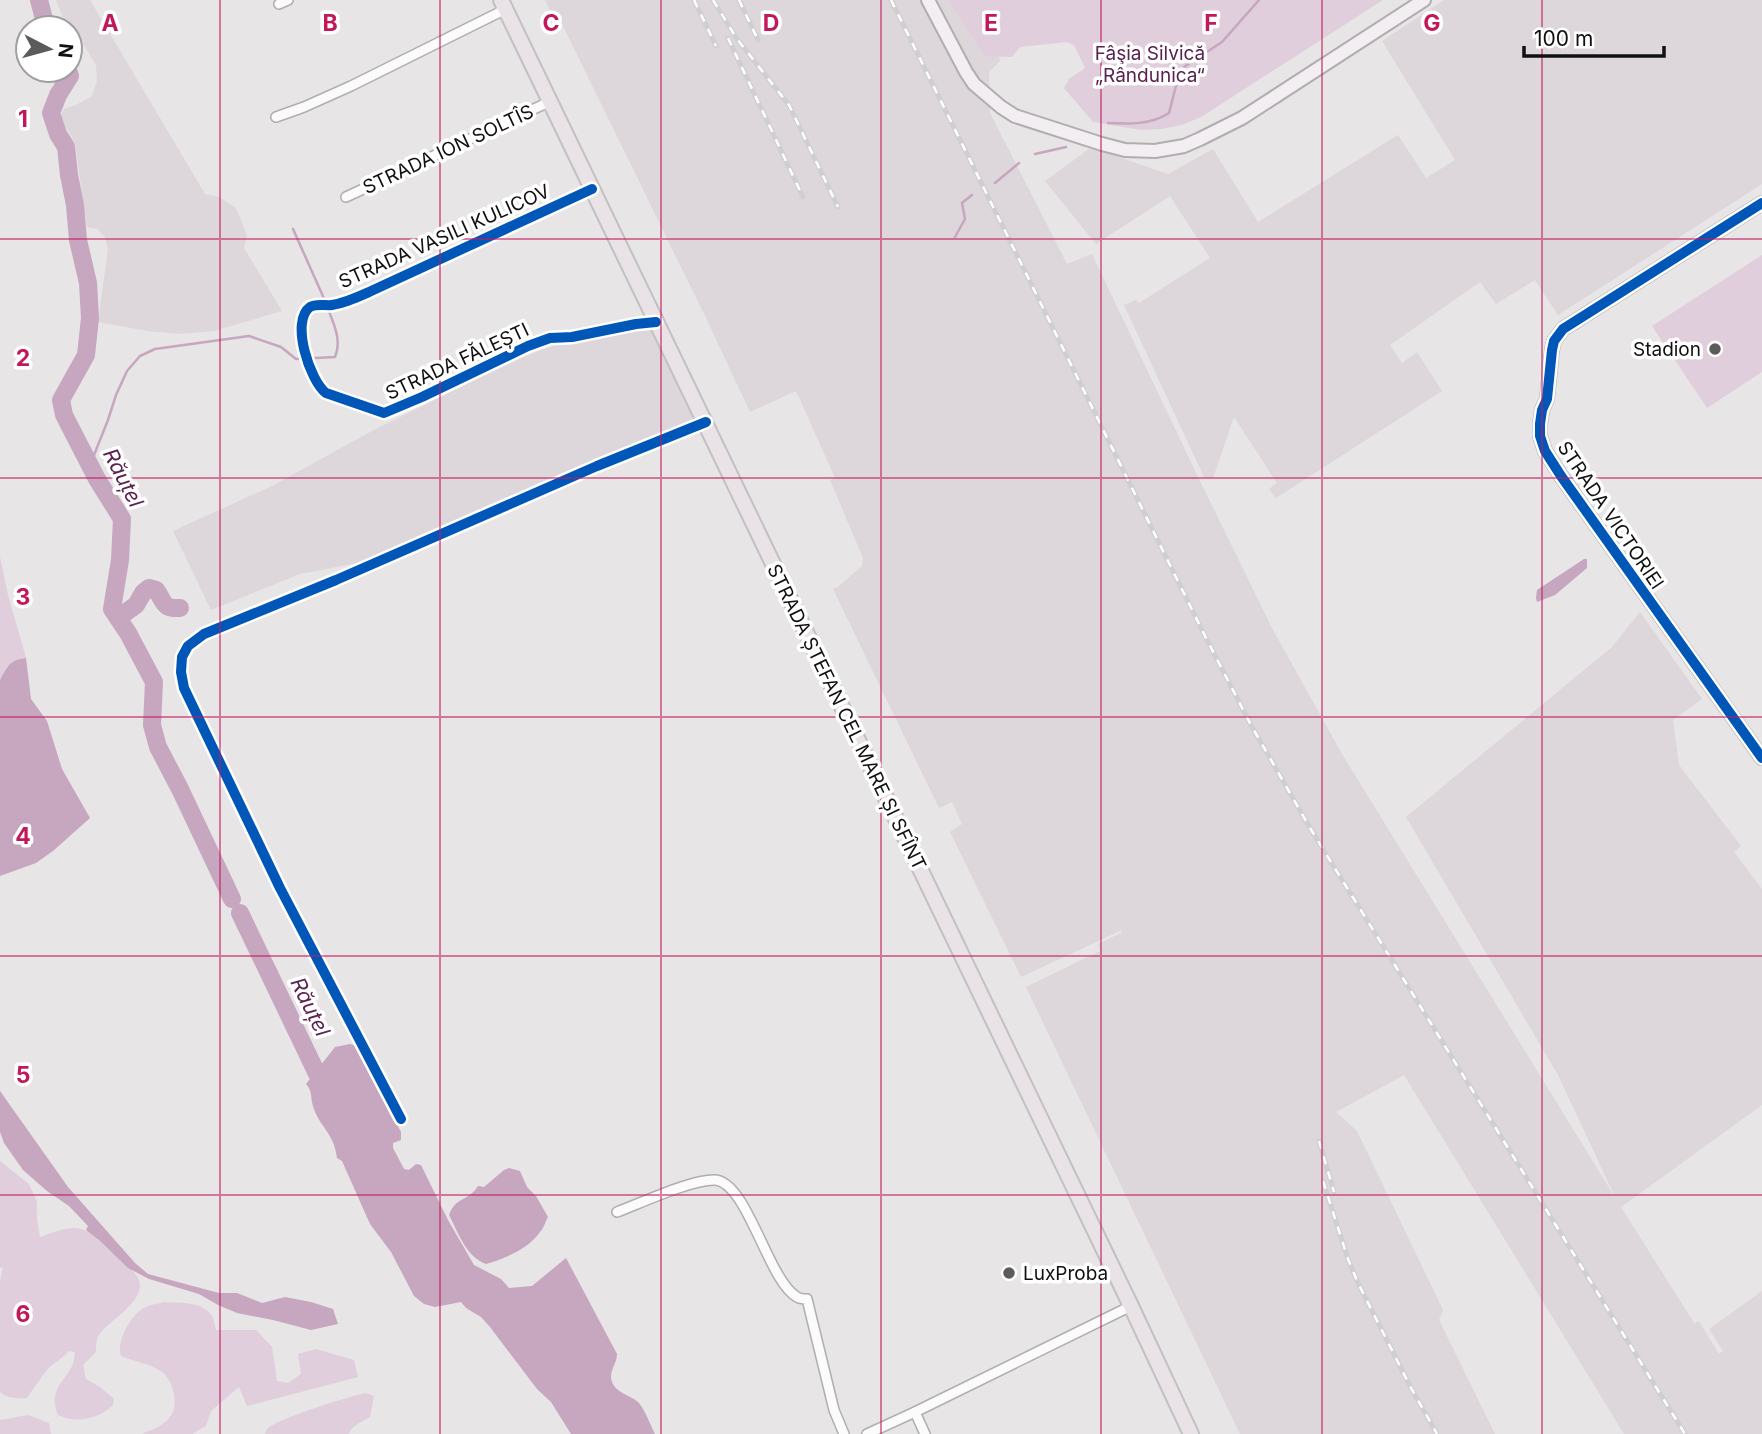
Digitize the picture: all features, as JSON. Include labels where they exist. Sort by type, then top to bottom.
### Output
[{"type":"main road","name":"STRADA ȘTEFAN CEL MARE ȘI SFÎNT","points":[[504,5],[1191,1434]]},
{"type":"street","points":[[928,0],[974,84],[1001,107],[1015,116],[1102,145],[1125,150],[1155,151],[1176,148],[1200,139],[1242,118],[1424,0]]},
{"type":"street","points":[[276,117],[352,86],[504,5]]},
{"type":"street","name":"STRADA ION SOLTÎS","points":[[346,197],[551,101]]},
{"type":"street","name":"STRADA VASILI KULICOV","points":[[309,308],[333,305],[369,292],[592,189]]},
{"type":"street","name":"STRADA VICTORIEI","points":[[1762,203],[1563,329],[1554,341],[1540,436],[1545,451],[1561,476],[1762,758]]},
{"type":"street","name":"STRADA FĂLEȘTI","points":[[309,308],[302,319],[302,339],[309,365],[320,389],[384,413],[550,338],[572,337],[656,322]]},
{"type":"street","points":[[401,1119],[280,888],[184,688],[182,657],[188,646],[204,634],[706,422]]},
{"type":"street","points":[[617,1212],[688,1185],[712,1180],[728,1185],[745,1211],[782,1283],[798,1298],[807,1299],[834,1410],[844,1434]]},
{"type":"street","points":[[867,1434],[1131,1306]]},
{"type":"street","points":[[915,1412],[925,1434]]},
{"type":"shaded area","points":[[56,0],[90,0],[205,194],[219,197],[236,208],[247,235],[244,248],[282,311],[214,331],[179,334],[98,322],[108,249],[105,237],[97,229],[87,227],[75,144],[61,122],[64,109],[92,96],[97,81],[96,65],[84,46],[84,14],[61,14]]},
{"type":"shaded area","points":[[545,0],[974,0],[996,40],[1000,61],[989,72],[990,113],[1067,264],[1092,254],[1273,630],[1342,754],[1616,1199],[1558,1075],[1406,817],[1612,647],[1640,612],[1702,699],[1673,720],[1679,765],[1741,846],[1734,852],[1762,889],[1762,1105],[1621,1207],[1694,1323],[1699,1321],[1719,1354],[1723,1351],[1709,1329],[1762,1291],[1762,1434],[1624,1434],[1404,1075],[1336,1112],[1357,1131],[1443,1310],[1439,1320],[1495,1434],[1240,1434],[1026,987],[1100,951],[1098,944],[1122,930],[1021,977],[950,832],[962,824],[952,802],[939,808],[833,589],[862,566],[863,558],[830,480],[835,478],[796,391],[750,412],[562,24],[557,25]]},
{"type":"shaded area","points":[[1444,0],[1762,0],[1762,184],[1558,315],[1535,280],[1496,304],[1480,282],[1390,345],[1402,363],[1417,352],[1442,391],[1276,498],[1269,489],[1277,483],[1234,417],[1213,478],[1204,477],[1124,305],[1136,300],[1139,303],[1210,258],[1170,196],[1096,244],[1045,181],[1089,149],[1168,174],[1213,149],[1258,222],[1398,135],[1426,178],[1455,160],[1382,41]]},
{"type":"shaded area","points":[[656,322],[706,422],[388,557],[300,574],[211,610],[173,531],[272,486],[372,431],[513,361],[560,343]]},
{"type":"shaded area","points":[[1587,559],[1587,568],[1555,595],[1537,602],[1537,590]]},
{"type":"shaded area","points":[[26,658],[31,699],[47,721],[62,769],[90,818],[36,863],[0,876],[0,680],[10,664]]},
{"type":"shaded area","points":[[350,1044],[357,1046],[401,1132],[401,1140],[393,1143],[393,1148],[404,1169],[409,1170],[416,1164],[421,1165],[474,1265],[501,1279],[509,1288],[532,1286],[566,1258],[617,1354],[611,1375],[612,1382],[617,1389],[639,1403],[655,1434],[571,1434],[551,1402],[537,1389],[481,1317],[461,1302],[435,1307],[424,1304],[414,1296],[391,1252],[370,1224],[342,1161],[337,1158],[333,1142],[316,1113],[306,1084],[335,1047]]},
{"type":"shaded area","points":[[0,1091],[68,1187],[135,1263],[148,1274],[219,1293],[237,1293],[262,1303],[285,1297],[311,1302],[333,1309],[338,1324],[311,1330],[237,1313],[199,1294],[149,1279],[128,1268],[86,1230],[88,1226],[69,1206],[23,1170],[4,1143],[0,1132]]},
{"type":"shaded area","points":[[509,1168],[520,1171],[527,1187],[536,1196],[548,1217],[535,1238],[523,1248],[486,1264],[468,1250],[449,1215],[455,1205],[478,1186],[484,1187]]},
{"type":"green space","name":"Fâşia Silvică „Rândunica“","points":[[949,0],[1383,0],[1201,117],[1182,125],[1141,130],[1093,122],[1064,88],[1069,79],[1085,68],[1074,45],[1067,42],[1020,47],[1012,57],[984,56]]},
{"type":"green space","name":"Stadion","points":[[1762,255],[1762,372],[1707,408],[1652,326]]},
{"type":"green space","points":[[0,557],[26,658],[10,664],[0,680]]},
{"type":"green space","points":[[0,1161],[29,1184],[37,1202],[40,1237],[67,1229],[82,1229],[97,1238],[137,1276],[140,1285],[134,1301],[98,1336],[96,1352],[83,1365],[86,1379],[114,1399],[113,1405],[94,1417],[72,1419],[58,1415],[55,1395],[72,1366],[75,1352],[69,1351],[50,1367],[27,1398],[12,1398],[0,1392],[0,1282],[3,1267],[0,1268]]},
{"type":"green space","points":[[164,1302],[192,1304],[204,1308],[213,1318],[216,1330],[256,1330],[272,1347],[277,1381],[288,1383],[301,1374],[298,1354],[316,1349],[354,1360],[358,1377],[247,1406],[239,1387],[211,1411],[206,1426],[192,1434],[141,1434],[160,1426],[170,1417],[174,1407],[174,1394],[170,1381],[162,1372],[121,1356],[120,1344],[125,1330],[137,1313],[147,1306]]},
{"type":"green space","points":[[366,1393],[374,1396],[370,1417],[355,1426],[349,1434],[265,1434],[267,1429],[284,1420]]},
{"type":"green space","points":[[28,1415],[49,1423],[51,1434],[0,1434],[0,1420]]},
{"type":"waterway","name":"Răuțel","points":[[39,0],[43,14]]},
{"type":"waterway","points":[[1108,123],[1147,122],[1169,113],[1179,74],[1184,67],[1222,42],[1259,0]]},
{"type":"waterway","name":"Răuțel","points":[[65,84],[51,113],[66,147],[78,240],[88,283],[90,318],[86,355],[61,400],[64,415],[97,479],[122,519],[120,560],[112,609],[154,682],[152,725],[158,747],[232,899]]},
{"type":"waterway","points":[[1035,154],[1066,147]]},
{"type":"waterway","points":[[995,183],[1019,163]]},
{"type":"waterway","points":[[955,237],[965,219],[962,203],[972,195]]},
{"type":"waterway","points":[[293,229],[326,303]]},
{"type":"waterway","points":[[90,465],[127,371],[140,356],[155,349],[249,336],[281,347],[296,359],[335,357],[337,339],[328,309]]},
{"type":"waterway","points":[[118,618],[136,605],[149,588],[156,590],[167,606],[180,608]]},
{"type":"waterway","name":"Răuțel","points":[[240,913],[327,1092]]},
{"type":"railway","points":[[694,0],[716,46]]},
{"type":"railway","points":[[713,0],[737,39],[789,105],[838,207]]},
{"type":"railway","points":[[739,0],[758,40]]},
{"type":"railway","points":[[891,0],[1251,725],[1310,828],[1685,1434]]},
{"type":"railway","points":[[728,38],[803,197]]},
{"type":"railway","points":[[1319,1141],[1334,1192]]},
{"type":"railway","points":[[1323,1181],[1358,1283],[1437,1434]]},
{"type":"cycle path","points":[[592,189],[356,298],[337,304],[310,307],[304,314],[302,337],[304,351],[314,376],[326,393],[384,413],[550,338],[572,337],[656,322]]},
{"type":"cycle path","points":[[1762,203],[1563,329],[1554,341],[1547,399],[1540,424],[1540,436],[1545,451],[1561,476],[1762,758]]},
{"type":"cycle path","points":[[401,1119],[280,888],[184,688],[182,657],[188,646],[204,634],[706,422]]},
{"type":"place","name":"Stadion","points":[[1715,349]]},
{"type":"place","name":"LuxProba","points":[[1009,1273]]}]
